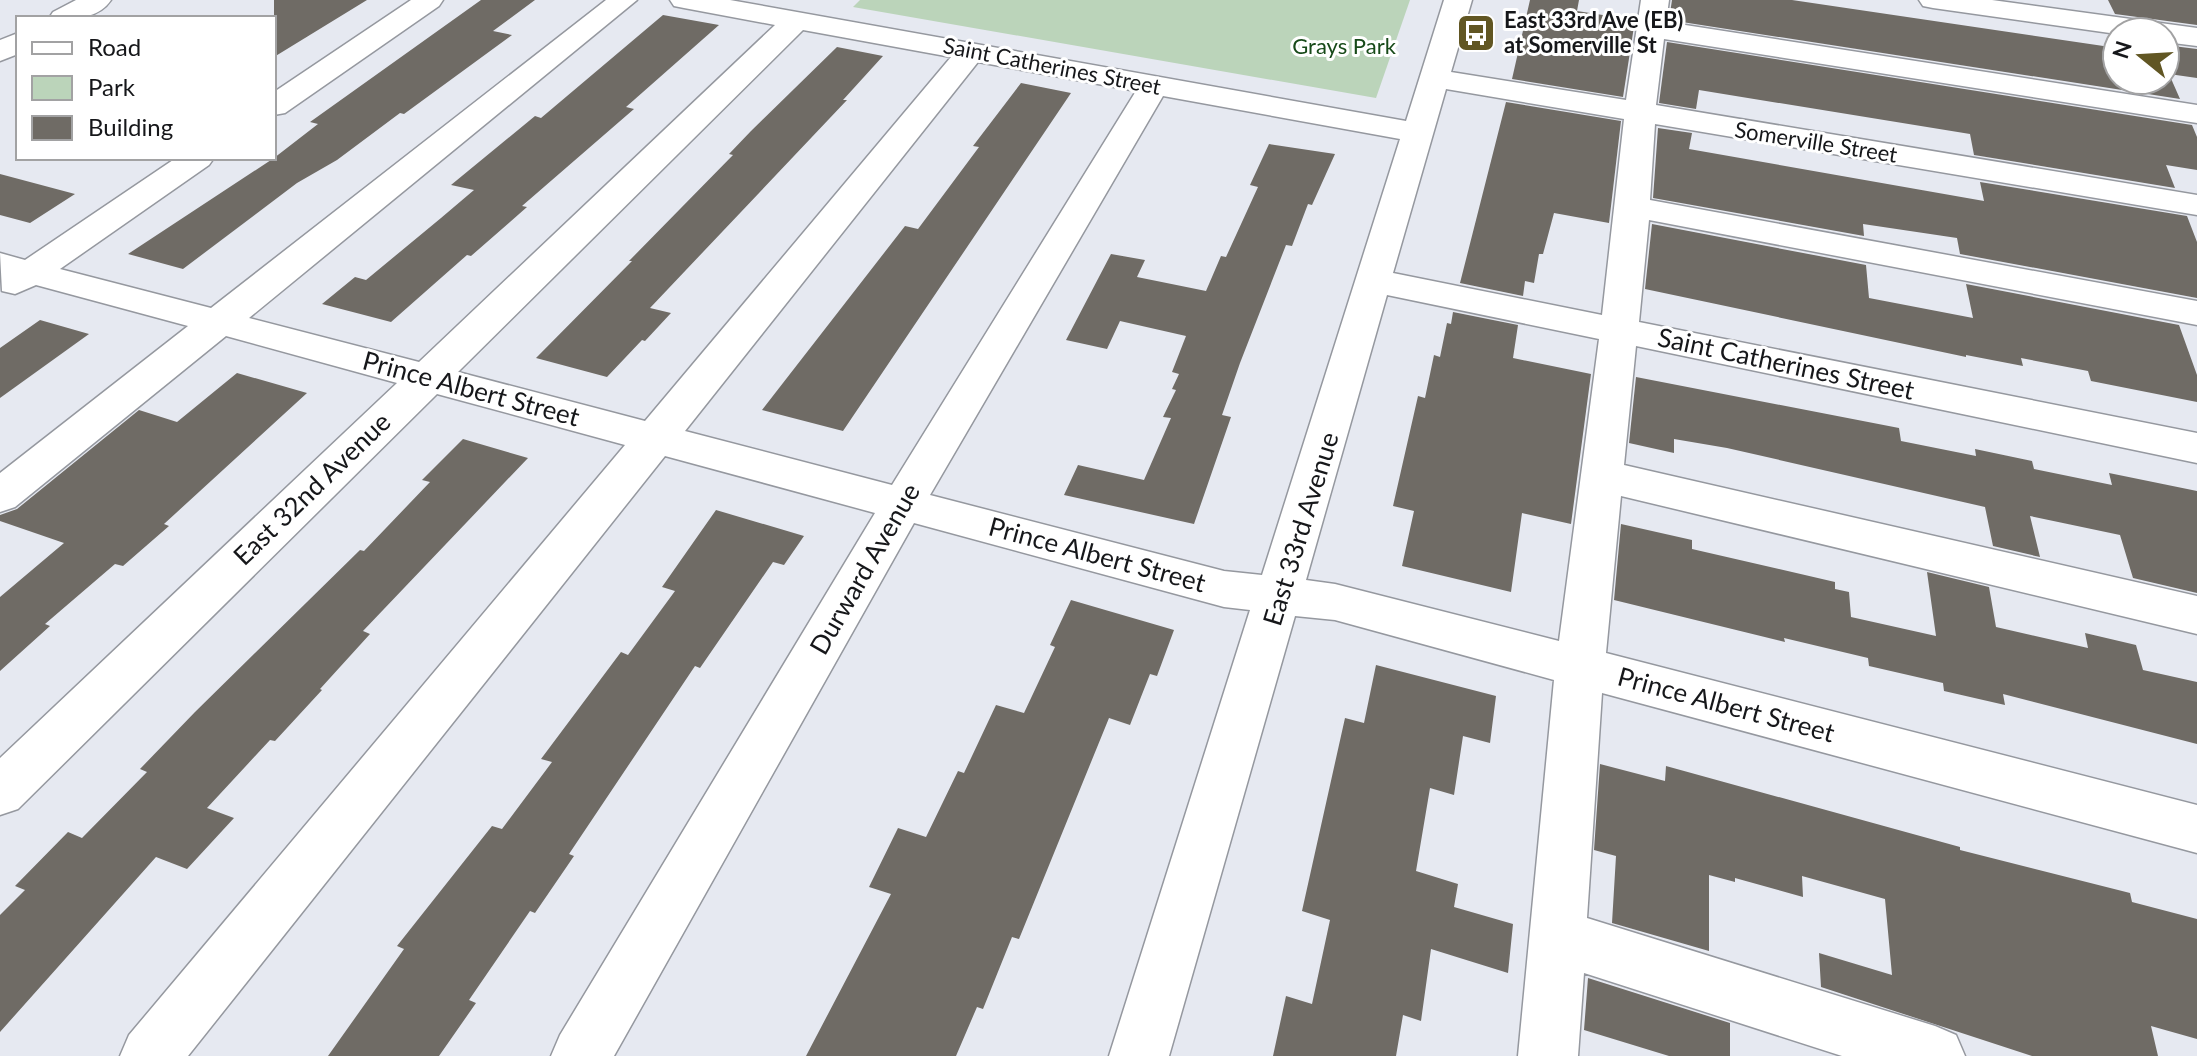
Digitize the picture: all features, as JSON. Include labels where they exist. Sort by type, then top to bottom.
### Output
[{"type":"street","points":[[66,16],[94,0]]},
{"type":"street","points":[[276,105],[429,0]]},
{"type":"street","points":[[0,496],[623,0]]},
{"type":"street","name":"Saint Catherines Street","points":[[684,0],[1420,133]]},
{"type":"street","name":"East 33rd Avenue","points":[[1139,1056],[1281,596],[1458,0]]},
{"type":"street","points":[[1933,0],[2101,23]]},
{"type":"street","points":[[1548,1056],[1580,666],[1604,476],[1654,14],[2197,114]]},
{"type":"street","name":"East 32nd Avenue","points":[[0,792],[797,20]]},
{"type":"street","points":[[150,1056],[972,50]]},
{"type":"street","name":"Somerville Street","points":[[1436,78],[2197,205]]},
{"type":"street","name":"Durward Avenue","points":[[581,1056],[903,503],[1154,86]]},
{"type":"street","points":[[10,276],[195,160]]},
{"type":"street","points":[[1633,207],[2197,313]]},
{"type":"street","name":"Prince Albert Street","points":[[10,276],[219,323],[1224,589],[1335,602],[2197,829]]},
{"type":"street","name":"Saint Catherines Street","points":[[1375,281],[2197,448]]},
{"type":"street","points":[[1604,476],[2197,615]]},
{"type":"street","points":[[1559,937],[1935,1056]]},
{"type":"green space","name":"Grays Park","points":[[860,0],[1410,0],[1376,98],[853,7]]},
{"type":"building","points":[[274,0],[367,0],[276,56]]},
{"type":"building","points":[[481,0],[535,0],[493,31],[512,35],[404,114],[400,113],[337,160],[297,183],[183,269],[128,254],[271,160],[276,160],[276,156],[318,124],[310,122]]},
{"type":"building","points":[[1530,0],[1579,0],[1577,11],[1635,20],[1623,97],[1512,79]]},
{"type":"building","points":[[1672,0],[1792,0],[2101,46],[2101,87],[1669,20]]},
{"type":"building","points":[[2108,0],[2197,0],[2197,25],[2181,23],[2181,16],[2115,14]]},
{"type":"building","points":[[663,15],[719,25],[626,107],[634,109],[522,206],[527,207],[471,256],[467,255],[391,322],[322,304],[355,277],[366,280],[441,218],[474,190],[451,185],[535,116],[541,118]]},
{"type":"building","points":[[1667,42],[2192,125],[2197,137],[2197,170],[2166,165],[2175,188],[1974,155],[1970,134],[1699,90],[1696,109],[1659,103]]},
{"type":"building","points":[[837,47],[883,56],[843,100],[847,100],[650,308],[671,313],[645,341],[642,340],[607,377],[536,358],[733,155],[729,154],[751,131]]},
{"type":"building","points":[[2181,47],[2197,49],[2197,78],[2181,76]]},
{"type":"building","points":[[1021,83],[1071,93],[843,431],[762,410],[905,226],[918,229],[979,147],[973,146]]},
{"type":"building","points":[[1506,102],[1621,121],[1609,223],[1554,213],[1543,254],[1539,254],[1534,283],[1525,281],[1523,296],[1460,283]]},
{"type":"building","points":[[1658,128],[1692,133],[1689,149],[1984,201],[1980,182],[2187,216],[2197,242],[2197,298],[1960,254],[1957,238],[1863,224],[1864,236],[1653,198]]},
{"type":"building","points":[[1269,144],[1335,154],[1312,205],[1308,204],[1292,246],[1286,245],[1240,363],[1222,415],[1231,417],[1194,524],[1064,495],[1078,465],[1144,480],[1171,418],[1163,417],[1176,390],[1172,389],[1179,374],[1172,372],[1186,336],[1120,321],[1107,349],[1066,340],[1111,254],[1145,260],[1137,277],[1206,291],[1221,256],[1226,257],[1258,187],[1250,185]]},
{"type":"building","points":[[0,174],[75,194],[30,223],[0,215]]},
{"type":"building","points":[[1652,224],[1866,265],[1869,298],[1973,318],[1966,284],[2179,325],[2197,375],[2197,402],[2091,381],[2088,371],[2021,358],[2023,366],[1966,357],[1645,289]]},
{"type":"building","points":[[1453,312],[1518,325],[1513,358],[1591,374],[1571,524],[1522,513],[1511,592],[1402,566],[1414,511],[1393,506],[1418,396],[1425,398],[1434,355],[1440,357],[1447,323],[1451,324]]},
{"type":"building","points":[[40,320],[89,334],[0,398],[0,348]]},
{"type":"building","points":[[237,373],[307,393],[164,524],[169,526],[123,566],[115,564],[45,624],[50,626],[0,671],[0,597],[64,543],[0,521],[0,515],[17,509],[139,410],[177,422]]},
{"type":"building","points":[[1636,377],[1899,428],[1901,441],[1976,456],[1975,449],[2032,461],[2034,469],[2112,485],[2109,473],[2197,491],[2197,593],[2133,578],[2120,535],[2030,516],[2040,557],[1993,546],[1985,507],[1727,448],[1674,439],[1674,453],[1629,443]]},
{"type":"building","points":[[463,439],[528,458],[363,631],[370,634],[322,690],[207,808],[234,818],[187,869],[156,857],[0,1032],[0,915],[25,890],[15,886],[68,832],[82,838],[147,772],[140,769],[195,712],[360,550],[364,551],[430,482],[422,480]]},
{"type":"building","points":[[716,510],[804,536],[784,565],[773,562],[700,668],[695,666],[569,854],[574,856],[535,913],[530,911],[469,1000],[476,1003],[439,1056],[328,1056],[404,949],[397,946],[492,826],[502,829],[552,762],[541,759],[621,652],[628,655],[675,591],[662,587]]},
{"type":"building","points":[[1621,524],[1692,540],[1692,549],[1835,582],[1835,589],[1849,592],[1851,617],[1936,636],[1927,572],[1989,587],[1996,627],[2088,648],[2085,633],[2136,645],[2143,670],[2197,682],[2197,744],[2003,694],[2005,705],[1944,691],[1943,683],[1869,666],[1868,658],[1784,638],[1785,642],[1614,600]]},
{"type":"building","points":[[1071,600],[1174,630],[1157,676],[1150,674],[1130,725],[1109,718],[1019,939],[1012,937],[983,1009],[977,1007],[956,1056],[806,1056],[891,894],[869,887],[898,828],[926,837],[958,771],[964,773],[996,705],[1024,713],[1055,647],[1050,645]]},
{"type":"building","points":[[1376,665],[1496,696],[1490,743],[1463,736],[1454,795],[1430,788],[1416,871],[1458,884],[1454,907],[1513,924],[1508,973],[1431,949],[1421,1021],[1403,1015],[1396,1056],[1273,1056],[1286,996],[1312,1004],[1330,920],[1302,911],[1345,718],[1364,723]]},
{"type":"building","points":[[1600,764],[1665,781],[1666,766],[1960,847],[1960,850],[2130,893],[2132,902],[2197,919],[2197,1039],[2151,1026],[2158,1056],[2032,1056],[1821,987],[1819,953],[1892,975],[1885,899],[1802,876],[1803,897],[1735,878],[1735,882],[1709,875],[1709,951],[1612,923],[1616,856],[1594,850]]},
{"type":"building","points":[[1588,978],[1730,1023],[1730,1056],[1669,1056],[1584,1030]]},
{"type":"place","name":"East 33rd Ave (EB) at Somerville St","points":[[1476,33]]}]
